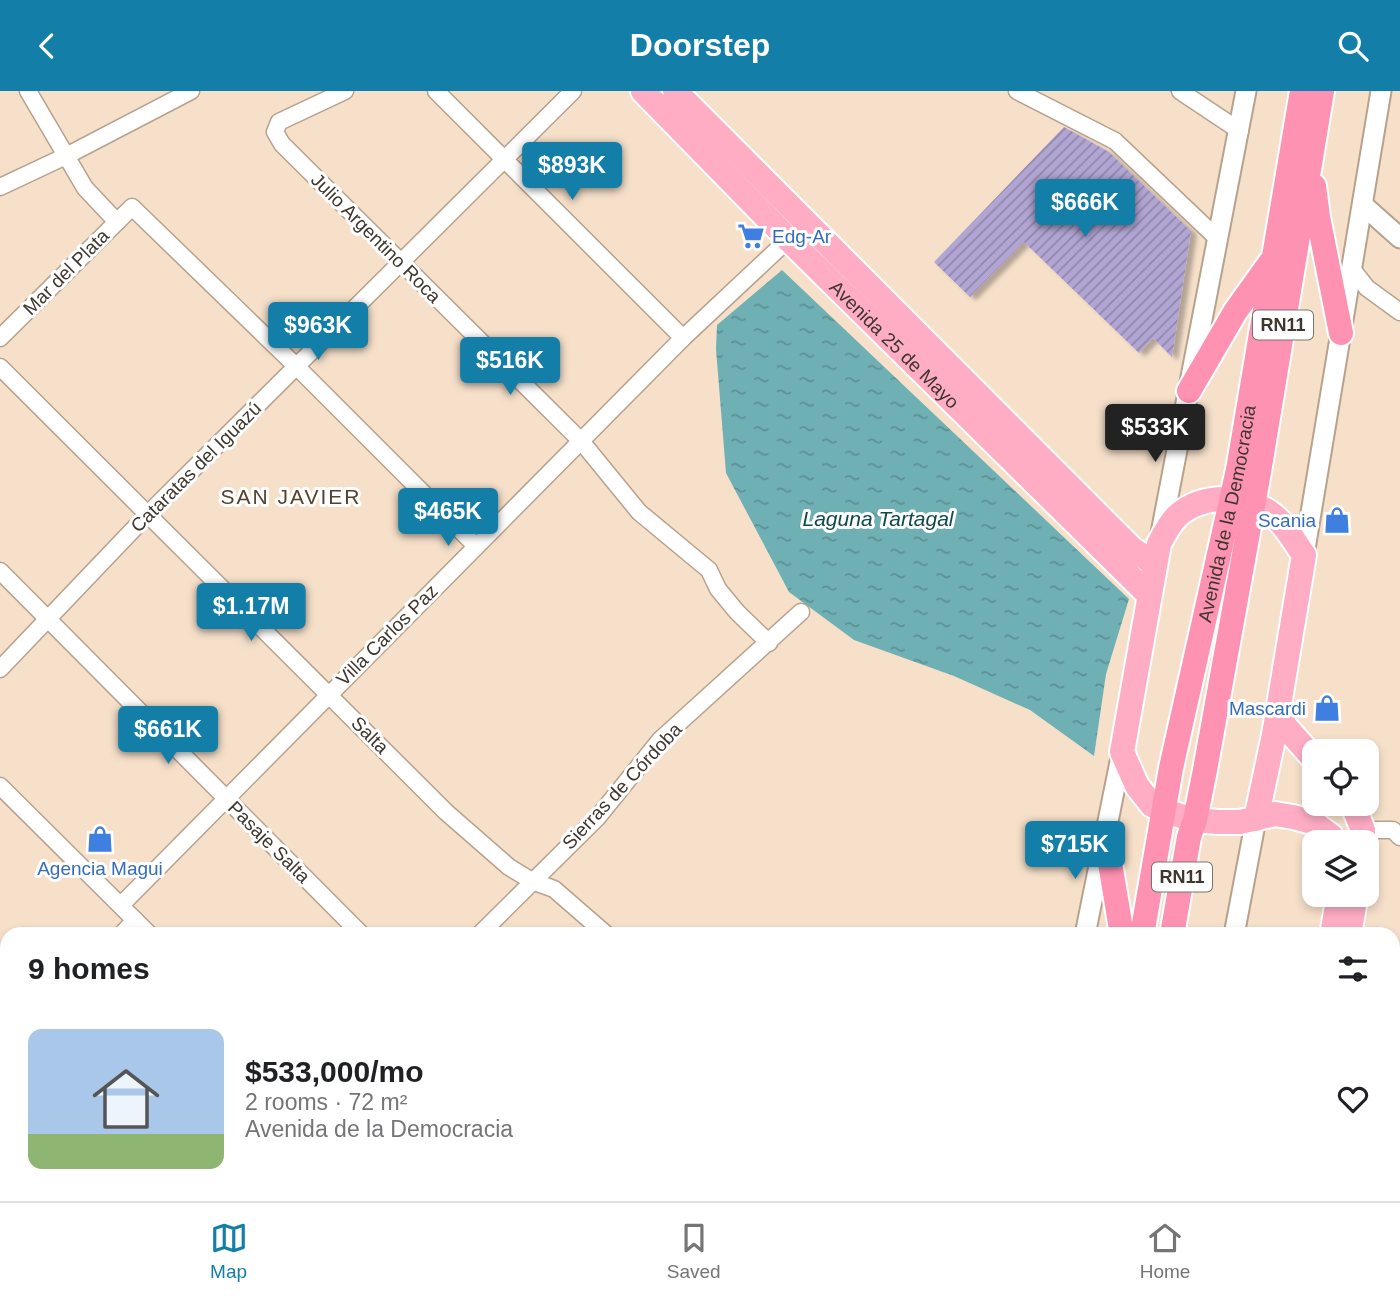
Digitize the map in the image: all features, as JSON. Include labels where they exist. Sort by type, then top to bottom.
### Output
[{"type":"highway","name":"Avenida de la Democracia","points":[[1143,927],[1171,768],[1222,546],[1242,500],[1238,470],[1302,91]]},
{"type":"highway","name":"Avenida de la Democracia","points":[[1173,927],[1189,837],[1195,820],[1242,500],[1322,91]]},
{"type":"highway","name":"RN11","points":[[1312,146],[1318,217],[1341,333]]},
{"type":"highway","points":[[1189,391],[1235,312],[1275,257]]},
{"type":"highway","points":[[1105,834],[1121,927]]},
{"type":"main road","name":"Avenida 25 de Mayo","points":[[643,91],[788,239],[1149,595]]},
{"type":"main road","name":"Avenida 25 de Mayo","points":[[675,91],[1132,549],[1157,554]]},
{"type":"main road","points":[[1304,555],[1275,517],[1242,500],[1196,506],[1178,515],[1157,554],[1122,752],[1137,786],[1152,805],[1164,811],[1195,820],[1240,822],[1275,814],[1312,822],[1323,830]]},
{"type":"main road","name":"RN11","points":[[1256,819],[1304,555]]},
{"type":"main road","points":[[1279,703],[1284,725],[1302,745]]},
{"type":"main road","points":[[1333,927],[1337,907]]},
{"type":"main road","points":[[1350,927],[1354,907]]},
{"type":"street","points":[[28,91],[85,188],[117,222]]},
{"type":"street","points":[[0,187],[191,91]]},
{"type":"street","name":"Julio Argentino Roca","points":[[345,91],[279,122],[275,132],[282,144],[581,441],[639,512],[709,570],[718,589],[769,643]]},
{"type":"street","points":[[436,91],[683,338]]},
{"type":"street","name":"Cataratas del Iguazú","points":[[0,669],[148,515],[573,91]]},
{"type":"street","points":[[1017,91],[1115,141],[1218,239]]},
{"type":"street","points":[[1180,91],[1240,131]]},
{"type":"street","points":[[1157,554],[1246,91]]},
{"type":"street","name":"RN11","points":[[1304,555],[1381,91]]},
{"type":"street","points":[[1363,205],[1400,238]]},
{"type":"street","name":"Mar del Plata","points":[[0,338],[132,207],[296,366]]},
{"type":"street","name":"Villa Carlos Paz","points":[[121,905],[683,338],[806,222]]},
{"type":"street","points":[[1352,269],[1367,288],[1400,312]]},
{"type":"street","points":[[296,366],[476,546]]},
{"type":"street","name":"Salta","points":[[0,367],[446,812],[509,867],[531,881],[554,889],[598,927]]},
{"type":"street","name":"Pasaje Salta","points":[[0,571],[354,927]]},
{"type":"street","name":"Sierras de Córdoba","points":[[487,927],[598,817],[660,740],[801,613]]},
{"type":"street","points":[[1087,927],[1122,752]]},
{"type":"street","points":[[0,786],[142,927]]},
{"type":"street","name":"RN11","points":[[1236,927],[1256,819]]},
{"type":"street","points":[[1379,833],[1393,831],[1400,837]]},
{"type":"street","points":[[128,927],[135,920]]},
{"type":"water","name":"Laguna Tartagal","points":[[782,270],[1129,599],[1106,674],[1094,756],[1030,710],[954,676],[854,640],[789,592],[726,473],[716,349],[717,325]]},
{"type":"building","points":[[1064,127],[1109,152],[1191,231],[1172,357],[1153,338],[1139,353],[1024,242],[970,297],[934,262]]},
{"type":"place","name":"Edg-Ar","points":[[751,236]]},
{"type":"place","name":"Scania","points":[[1337,520]]},
{"type":"place","name":"Mascardi","points":[[1327,708]]},
{"type":"place","name":"Agencia Magui","points":[[100,839]]},
{"type":"district","name":"SAN JAVIER","points":[[291,496]]}]
